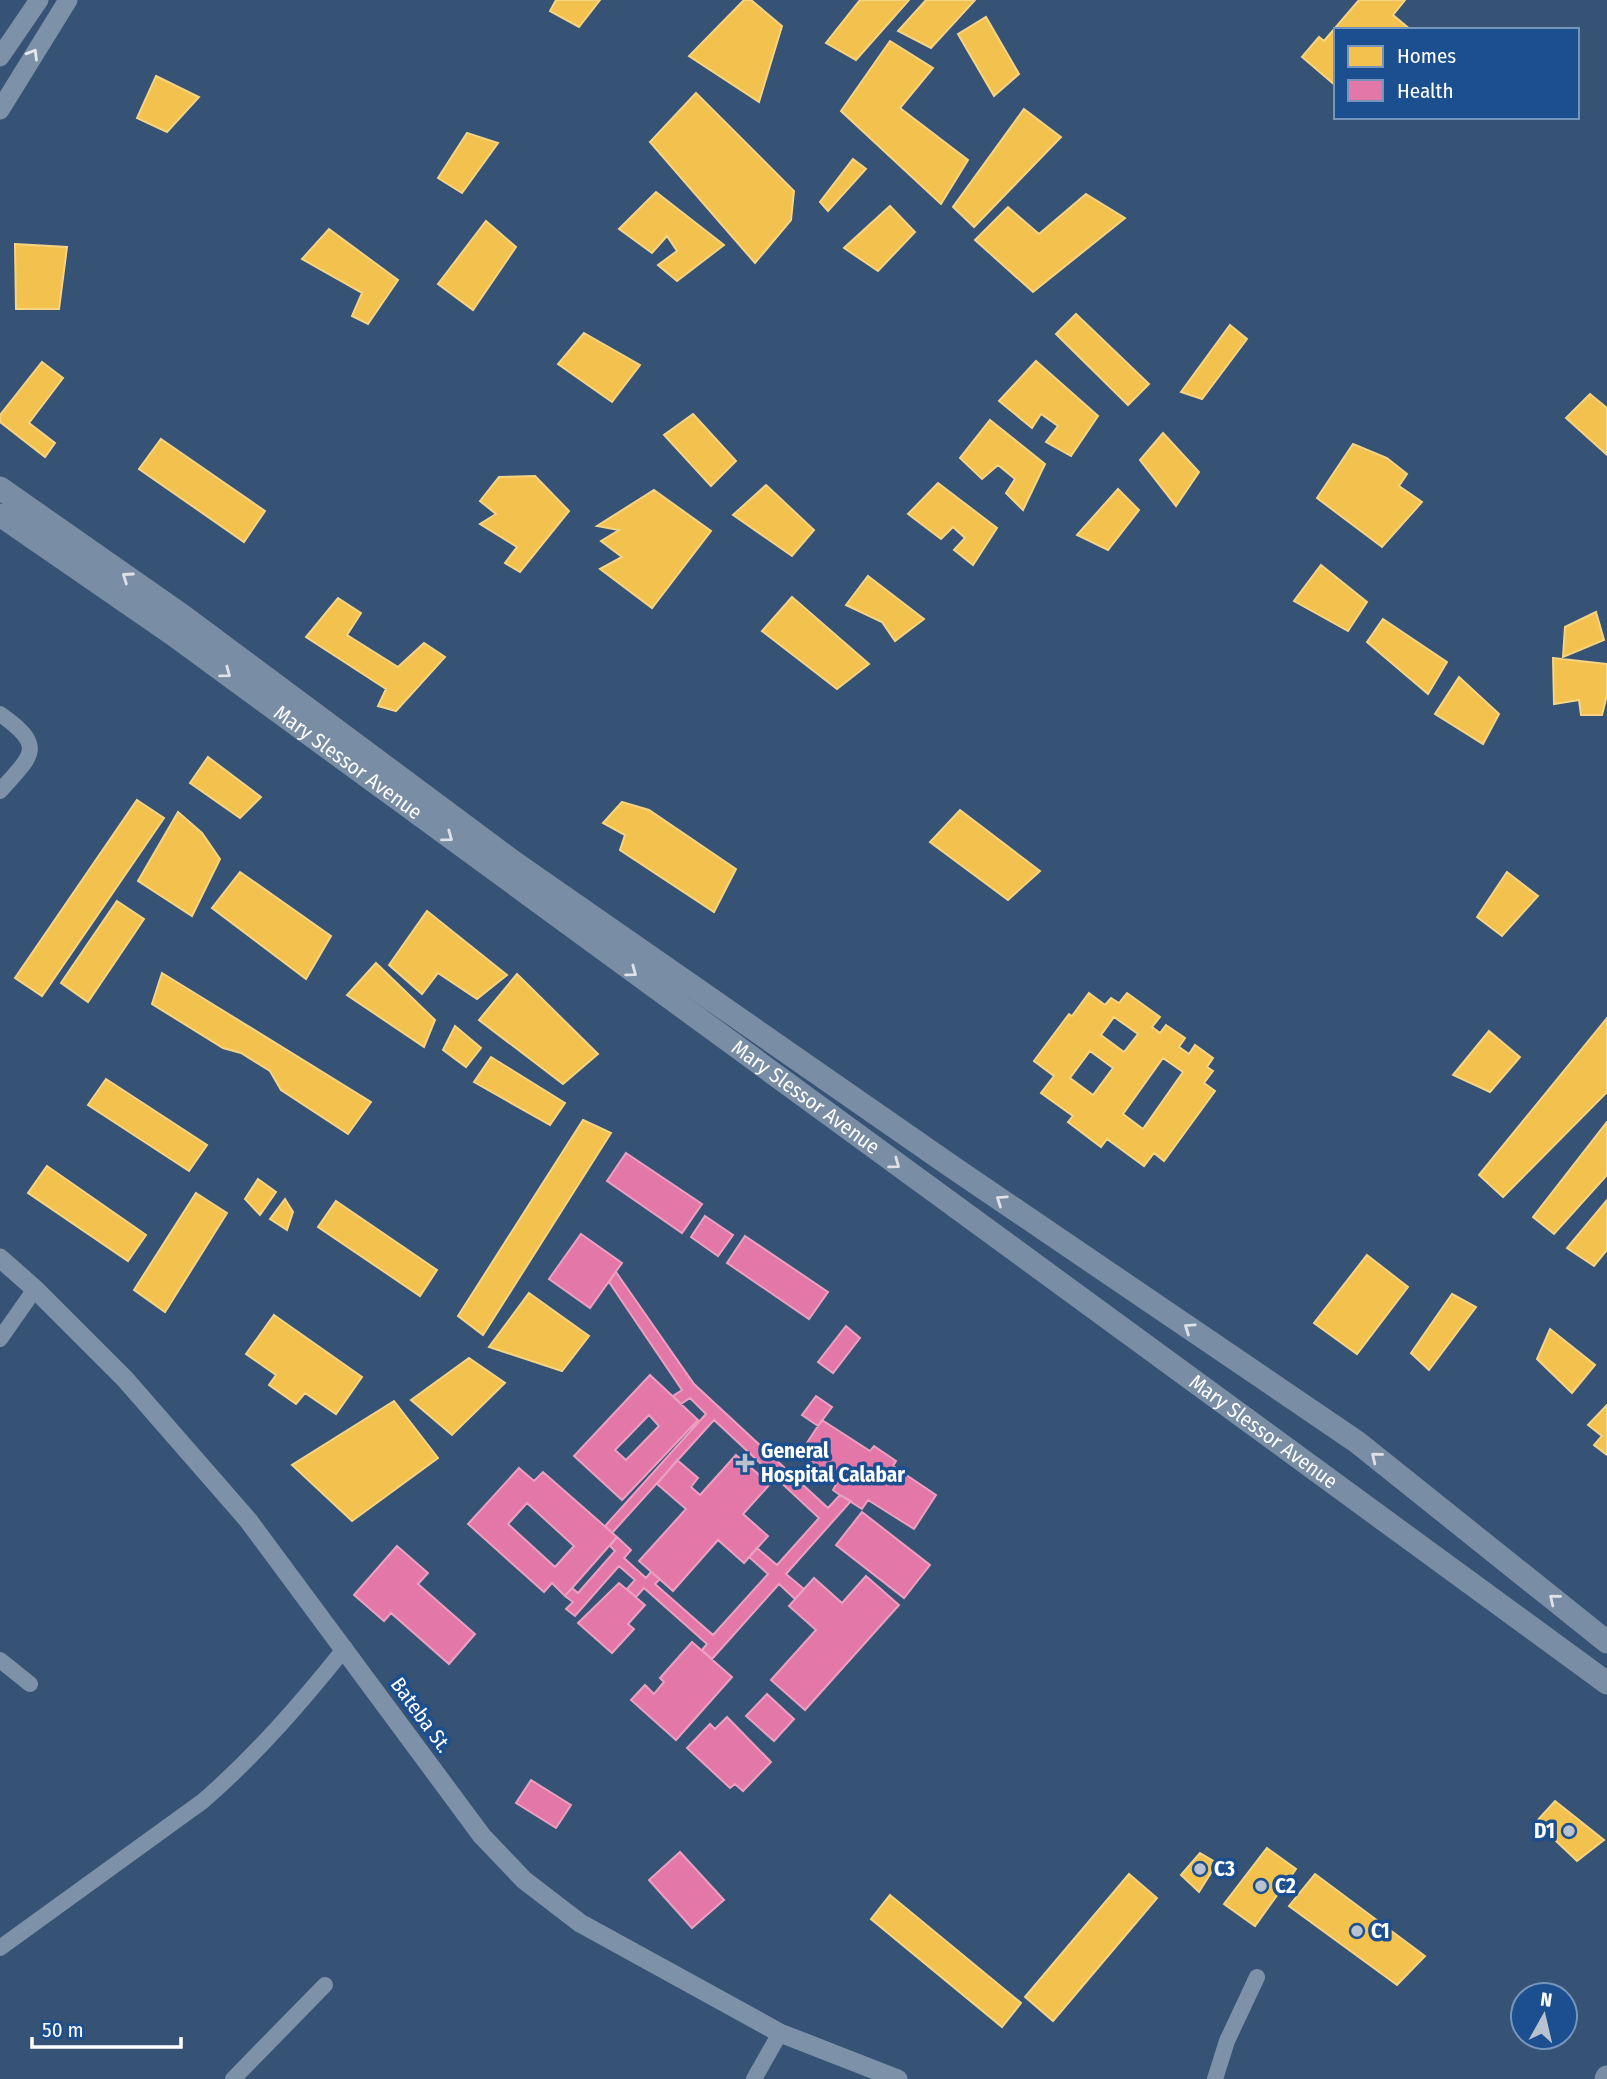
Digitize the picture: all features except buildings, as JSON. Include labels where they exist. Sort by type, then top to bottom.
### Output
[{"type":"main road","name":"Mary Slessor Avenue","points":[[0,488],[183,616],[515,863],[951,1166],[1357,1441],[1607,1642]]},
{"type":"main road","name":"Mary Slessor Avenue","points":[[0,515],[171,633],[1607,1683]]},
{"type":"street","points":[[0,57],[39,0]]},
{"type":"street","points":[[0,110],[68,0]]},
{"type":"street","points":[[0,714],[19,728],[30,747],[29,758],[0,791]]},
{"type":"street","name":"Bateba St.","points":[[0,1258],[125,1379],[248,1520],[345,1648],[481,1836],[524,1880],[580,1923],[780,2033],[898,2079]]},
{"type":"street","points":[[0,1339],[35,1289]]},
{"type":"street","points":[[0,1948],[203,1801],[232,1776],[303,1701],[345,1648]]},
{"type":"street","points":[[0,1660],[30,1684]]},
{"type":"street","points":[[1215,2079],[1227,2041],[1257,1977]]},
{"type":"street","points":[[233,2079],[325,1984]]},
{"type":"street","points":[[754,2079],[780,2033]]},
{"type":"place","name":"General Hospital Calabar","points":[[745,1463]]},
{"type":"place","name":"D1","points":[[1569,1831]]},
{"type":"place","name":"C3","points":[[1200,1869]]},
{"type":"place","name":"C2","points":[[1261,1886]]},
{"type":"place","name":"C1","points":[[1357,1931]]}]
